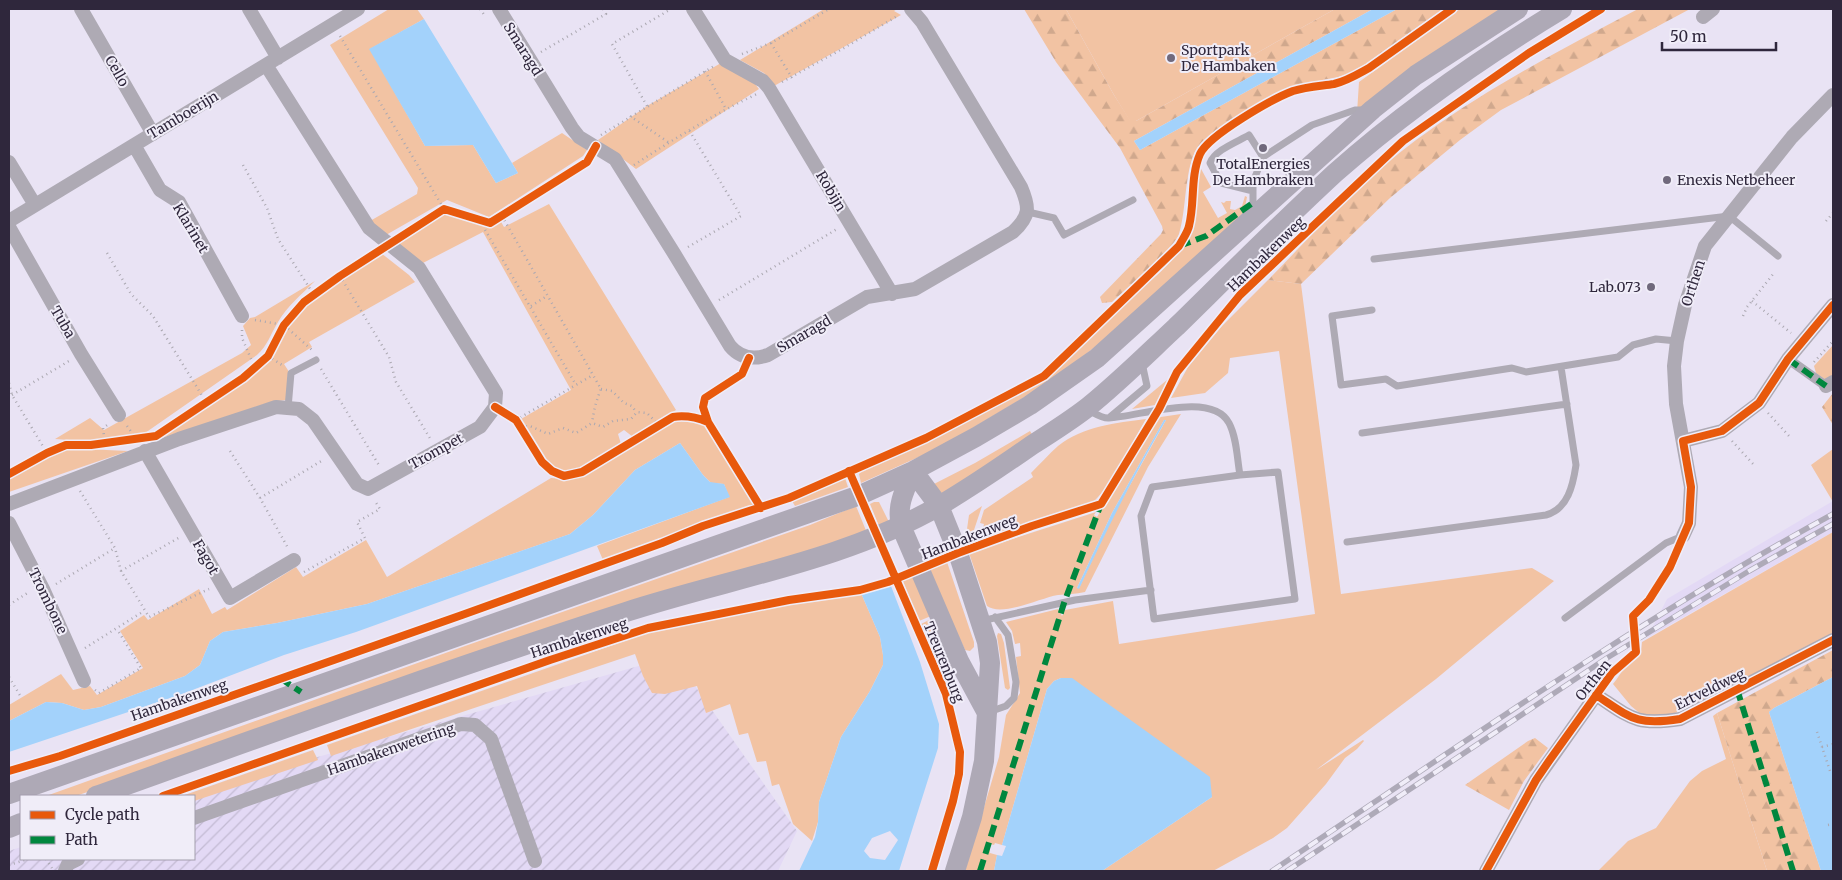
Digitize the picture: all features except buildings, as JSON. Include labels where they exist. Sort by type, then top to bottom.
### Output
[{"type":"main road","points":[[9,794],[860,495],[913,471],[976,438],[1030,405],[1097,358],[1373,109],[1416,75],[1518,9]]},
{"type":"main road","name":"Hambakenweg","points":[[99,795],[522,646],[632,610],[780,569],[865,541],[901,526],[939,506],[1086,408],[1142,360],[1335,173],[1392,125],[1464,70],[1562,9]]},
{"type":"main road","name":"Treurenburg","points":[[913,471],[939,506],[988,619],[987,642],[990,663],[984,760],[972,817],[955,871]]},
{"type":"main road","name":"Treurenburg","points":[[913,471],[900,504],[898,516],[901,526],[959,661],[987,713]]},
{"type":"street","name":"Cello","points":[[81,9],[153,134]]},
{"type":"street","points":[[248,9],[272,61],[369,228],[420,268],[496,393],[495,407]]},
{"type":"street","name":"Tamboerijn","points":[[9,222],[358,9]]},
{"type":"street","name":"Smaragd","points":[[499,9],[572,128],[579,137],[615,159],[736,353],[749,358],[768,355],[867,297],[915,289],[1013,232],[1023,223],[1028,212]]},
{"type":"street","points":[[693,9],[724,60]]},
{"type":"street","points":[[911,9],[922,22],[1021,187],[1027,201],[1028,212]]},
{"type":"street","name":"Robijn","points":[[724,60],[763,81],[769,88],[892,294]]},
{"type":"street","name":"Orthen","points":[[1683,536],[1689,523],[1691,487],[1676,404],[1674,366],[1677,340],[1685,305],[1705,246],[1792,137],[1833,95]]},
{"type":"street","name":"Klarinet","points":[[134,145],[160,190],[179,202],[242,316]]},
{"type":"street","points":[[9,162],[35,206]]},
{"type":"street","name":"Tuba","points":[[9,227],[81,354],[119,415]]},
{"type":"street","points":[[1683,441],[1722,430],[1758,403],[1788,359],[1833,305]]},
{"type":"street","points":[[1788,359],[1806,372],[1830,384]]},
{"type":"street","points":[[9,504],[73,479],[140,443],[276,407],[299,409],[313,420],[357,484],[368,490]]},
{"type":"street","name":"Trompet","points":[[368,490],[480,426],[495,407]]},
{"type":"street","name":"Fagot","points":[[140,443],[230,598],[294,560]]},
{"type":"street","name":"Trombone","points":[[9,523],[42,588],[84,681]]},
{"type":"street","name":"Ertveldweg","points":[[1596,695],[1630,717],[1638,720],[1653,723],[1680,719],[1833,640]]},
{"type":"street","name":"Orthen","points":[[1486,871],[1536,780],[1596,695]]},
{"type":"street","name":"Hambakenwetering","points":[[195,818],[462,724],[475,725],[491,739],[535,861]]},
{"type":"street","points":[[65,871],[68,864],[76,860]]},
{"type":"lane","points":[[1252,218],[1253,182],[1263,157],[1312,125],[1354,110],[1373,109]]},
{"type":"lane","points":[[1253,191],[1221,183],[1210,163],[1212,157],[1219,152],[1249,136],[1263,157]]},
{"type":"lane","points":[[1028,212],[1054,218],[1064,235],[1134,200]]},
{"type":"lane","points":[[1374,259],[1729,216],[1778,256]]},
{"type":"lane","points":[[1372,310],[1332,316],[1341,385],[1386,379],[1397,386],[1512,368],[1526,372],[1618,357],[1633,345],[1656,339],[1677,340]]},
{"type":"lane","points":[[288,408],[291,373],[316,360]]},
{"type":"lane","points":[[1107,419],[1147,386],[1142,360]]},
{"type":"lane","points":[[1347,542],[1546,514],[1559,509],[1564,504],[1576,465],[1561,367]]},
{"type":"lane","points":[[1362,433],[1567,404]]},
{"type":"lane","points":[[1086,408],[1107,419],[1159,409],[1207,408],[1217,410],[1230,423],[1240,475]]},
{"type":"lane","points":[[1278,472],[1295,599],[1154,619],[1141,516],[1152,487],[1240,475],[1278,472]]},
{"type":"lane","points":[[1565,618],[1666,544],[1683,536]]},
{"type":"lane","points":[[988,619],[1075,600],[1151,590]]},
{"type":"lane","points":[[987,713],[1006,706],[1014,698],[1016,682],[1008,635],[988,619]]},
{"type":"path","points":[[530,59],[606,14],[603,9]]},
{"type":"path","points":[[647,106],[612,44],[671,9]]},
{"type":"path","points":[[596,146],[602,133],[724,60],[771,43],[829,9]]},
{"type":"path","points":[[333,24],[444,209],[453,212]]},
{"type":"path","points":[[771,43],[792,78]]},
{"type":"path","points":[[706,71],[726,109]]},
{"type":"path","points":[[630,116],[668,142]]},
{"type":"path","points":[[676,254],[741,216],[688,130]]},
{"type":"path","points":[[243,165],[267,208],[278,239],[314,294]]},
{"type":"path","points":[[436,214],[444,209]]},
{"type":"path","points":[[511,210],[484,228],[576,385]]},
{"type":"path","points":[[1826,221],[1833,213]]},
{"type":"path","points":[[502,216],[601,389],[598,401],[593,407],[592,423]]},
{"type":"path","points":[[481,220],[490,223]]},
{"type":"path","points":[[707,307],[849,222]]},
{"type":"path","points":[[107,253],[131,294],[153,316],[206,402]]},
{"type":"path","points":[[348,271],[336,278],[389,357],[396,382],[437,451]]},
{"type":"path","points":[[1743,316],[1774,273]]},
{"type":"path","points":[[531,306],[547,296]]},
{"type":"path","points":[[1752,301],[1802,342]]},
{"type":"path","points":[[272,348],[268,356],[252,370],[242,338],[242,316],[262,322],[286,322],[311,349],[327,380],[387,479]]},
{"type":"path","points":[[280,332],[286,322]]},
{"type":"path","points":[[1806,372],[1833,341]]},
{"type":"path","points":[[12,395],[81,354]]},
{"type":"path","points":[[268,356],[282,365],[281,373]]},
{"type":"path","points":[[521,427],[592,375]]},
{"type":"path","points":[[9,383],[12,395],[47,452]]},
{"type":"path","points":[[601,389],[612,391],[637,412],[647,413],[662,423],[652,430]]},
{"type":"path","points":[[198,408],[213,397]]},
{"type":"path","points":[[1758,403],[1789,436]]},
{"type":"path","points":[[495,407],[521,427],[530,426],[548,434],[563,428],[576,433],[592,423],[606,426],[612,422],[631,419],[637,412]]},
{"type":"path","points":[[105,444],[103,428],[119,415],[140,443]]},
{"type":"path","points":[[1722,430],[1754,465]]},
{"type":"path","points":[[40,457],[56,449]]},
{"type":"path","points":[[230,451],[260,498],[302,573],[365,538],[357,522],[380,509],[368,490]]},
{"type":"path","points":[[260,498],[335,453]]},
{"type":"path","points":[[73,479],[115,548],[121,571],[149,617],[221,583]]},
{"type":"path","points":[[121,571],[191,531]]},
{"type":"path","points":[[9,605],[115,548]]},
{"type":"path","points":[[73,656],[144,611]]},
{"type":"path","points":[[84,681],[99,693],[141,668],[117,629]]},
{"type":"path","points":[[9,677],[21,697]]},
{"type":"path","points":[[1817,732],[1830,771]]},
{"type":"path","points":[[1822,747],[1833,744]]},
{"type":"path","points":[[1828,825],[1833,824]]},
{"type":"path","points":[[9,865],[25,860]]},
{"type":"shaded area","points":[[1833,501],[1833,532],[1647,638],[1667,599]]},
{"type":"shaded area","points":[[674,656],[797,831],[778,871],[9,871],[9,851],[20,847],[20,860],[195,860],[195,795],[184,795]]},
{"type":"green space","points":[[389,9],[417,9],[424,19],[370,49],[425,146],[473,145],[496,183],[518,173],[512,163],[562,133],[587,150],[583,156],[489,217],[447,200],[386,235],[370,221],[417,194],[418,188],[330,45]]},
{"type":"green space","points":[[824,9],[897,9],[894,11],[901,15],[774,86],[764,73],[740,60]]},
{"type":"green space","points":[[1024,9],[1066,9],[1114,95],[1130,120],[1136,121],[1335,9],[1373,9],[1134,141],[1140,150],[1397,9],[1443,9],[1353,73],[1300,85],[1283,91],[1242,113],[1204,140],[1197,148],[1190,167],[1179,234],[1168,249],[1112,302],[1102,303],[1100,297],[1161,234],[1162,226],[1120,148],[1056,62]]},
{"type":"green space","name":"Sportpark De Hambaken","points":[[1066,9],[1335,9],[1136,121],[1130,121]]},
{"type":"green space","points":[[1460,9],[1504,9],[1357,113],[1359,82]]},
{"type":"green space","points":[[1638,9],[1690,9],[1501,110],[1460,140],[1390,198],[1301,284],[1268,280],[1363,184],[1404,149],[1477,99],[1557,52]]},
{"type":"green space","points":[[721,63],[755,84],[759,89],[636,169],[598,140],[647,106]]},
{"type":"green space","points":[[1200,167],[1211,187],[1203,192],[1218,218],[1227,213],[1221,202],[1231,201],[1230,209],[1235,210],[1242,206],[1245,196],[1247,197],[1244,212],[1132,318],[1050,382],[941,447],[861,483],[859,474],[863,470],[961,425],[1030,384],[1091,336],[1128,300],[1160,273],[1180,250],[1189,232],[1194,214]]},
{"type":"green space","points":[[549,204],[676,410],[633,437],[624,430],[618,434],[621,444],[594,462],[573,471],[553,468],[545,460],[521,419],[571,390],[483,232],[421,264],[395,243],[443,212],[452,211],[491,226],[500,220],[504,227]]},
{"type":"green space","points":[[381,253],[415,282],[309,342],[312,347],[284,364],[293,378],[286,400],[271,402],[153,441],[260,369],[273,356],[294,317],[305,302],[334,281]]},
{"type":"green space","points":[[1268,280],[1301,284],[1341,594],[1532,568],[1554,581],[1436,679],[1316,770],[1364,741],[1345,758],[1326,784],[1287,828],[1273,838],[1213,871],[1102,871],[1212,797],[1061,678],[1054,681],[1047,689],[1002,845],[990,844],[990,853],[997,855],[994,871],[965,871],[999,757],[1006,715],[1020,693],[1016,657],[1021,656],[1020,643],[1015,644],[1012,631],[1006,622],[1058,609],[1062,616],[1065,610],[1113,601],[1119,644],[1315,614],[1279,351],[1230,358],[1228,373],[1205,393],[1171,398],[1188,367],[1222,326]]},
{"type":"green space","points":[[315,281],[286,311],[257,355],[135,440],[114,443],[55,439],[90,418],[104,430],[242,353],[251,345],[243,326],[250,318],[255,317]]},
{"type":"green space","points":[[1833,345],[1833,380],[1827,381],[1816,373],[1814,366]]},
{"type":"green space","points":[[1173,375],[1155,405],[1132,409]]},
{"type":"green space","points":[[1833,393],[1833,425],[1822,407]]},
{"type":"green space","points":[[1181,414],[1148,467],[1085,592],[1058,595],[1011,608],[994,609],[987,606],[969,553],[1096,512],[1094,515],[1097,517],[1154,418]],"holes":[[[1164,420],[1166,420],[1114,514],[1079,588],[1077,588],[1112,513]]]},
{"type":"green space","points":[[687,418],[698,420],[707,425],[753,505],[603,560],[597,546],[729,497],[724,484],[711,483],[680,443],[635,470],[593,515],[570,534],[367,604],[223,632],[210,641],[200,665],[185,676],[101,707],[84,710],[62,703],[46,702],[9,721],[9,705],[61,674],[73,690],[90,686],[97,695],[143,668],[120,631],[144,615],[148,620],[199,589],[212,614],[225,607],[227,610],[296,567],[303,577],[366,540],[387,577],[551,478],[566,479],[583,475],[671,421]]},
{"type":"green space","points":[[1146,419],[1113,478],[1088,506],[967,547],[966,540],[976,536],[979,528],[983,528],[984,524],[980,523],[984,510],[1033,477],[1031,473],[1058,446],[1078,434],[1100,426]]},
{"type":"green space","points":[[1030,431],[1033,436],[938,499],[932,485]]},
{"type":"green space","points":[[63,448],[128,451],[9,492],[9,476]]},
{"type":"green space","points":[[1833,449],[1833,502],[1811,465]]},
{"type":"green space","points":[[845,478],[848,487],[795,506],[792,501]]},
{"type":"green space","points":[[879,502],[889,522],[879,526],[870,504]]},
{"type":"green space","points":[[856,506],[867,533],[404,680],[79,795],[49,795],[465,646],[810,525]]},
{"type":"green space","points":[[982,506],[973,533],[966,536],[969,515]]},
{"type":"green space","points":[[1833,532],[1833,634],[1665,718],[1642,715],[1631,706],[1613,684],[1626,666],[1640,653],[1642,642]]},
{"type":"green space","points":[[947,562],[974,642],[974,647],[970,651],[965,650],[928,569]]},
{"type":"green space","points":[[913,575],[931,616],[919,621],[902,579]]},
{"type":"green space","points":[[861,593],[880,637],[883,665],[870,691],[841,737],[819,802],[818,822],[812,841],[793,824],[779,784],[772,786],[766,761],[757,762],[748,733],[739,735],[730,704],[706,713],[697,686],[665,694],[652,693],[635,654],[331,756],[327,745],[656,630],[758,608]]},
{"type":"green space","points":[[929,620],[942,650],[945,649],[954,671],[945,680],[921,624]]},
{"type":"green space","points":[[998,633],[1001,634],[1004,643],[1010,688],[1008,690],[1005,688]]},
{"type":"green space","points":[[1833,650],[1833,677],[1769,712],[1821,871],[1767,871],[1717,713]]},
{"type":"green space","points":[[1717,713],[1767,871],[1598,871],[1628,841],[1656,828],[1690,781],[1702,771],[1726,759],[1713,716]]},
{"type":"green space","points":[[1535,738],[1548,748],[1524,781],[1509,810],[1465,785],[1528,741]]},
{"type":"green space","points":[[313,750],[318,760],[195,801],[195,795],[185,795]]},
{"type":"water","points":[[1373,9],[1397,9],[1140,150],[1134,141]]},
{"type":"water","points":[[424,19],[518,173],[496,183],[473,145],[425,146],[369,49]]},
{"type":"water","points":[[1164,420],[1166,420],[1121,503],[1079,589],[1077,588],[1112,513]]},
{"type":"water","points":[[680,443],[703,475],[710,482],[724,484],[730,497],[356,632],[284,655],[182,694],[9,752],[9,721],[46,702],[62,703],[84,710],[101,707],[185,676],[200,665],[210,641],[223,632],[367,604],[570,534],[593,515],[635,470]]},
{"type":"water","points":[[891,586],[920,662],[939,724],[938,748],[899,871],[799,871],[815,837],[819,802],[841,737],[870,691],[883,665],[880,637],[861,593]],"holes":[[[890,831],[898,840],[885,860],[870,858],[864,851],[872,838]]]},
{"type":"water","points":[[1833,677],[1833,871],[1821,871],[1769,712]]},
{"type":"water","points":[[1061,678],[1072,678],[1210,777],[1212,797],[1102,871],[994,871],[997,855],[1002,856],[1006,846],[1002,845],[1047,689],[1054,681]]},
{"type":"railway","points":[[1272,871],[1618,641],[1760,555],[1833,514]]},
{"type":"railway","points":[[1287,871],[1607,658],[1749,571],[1833,524]]},
{"type":"marked path","points":[[1179,246],[1206,236],[1254,202]]},
{"type":"marked path","points":[[1788,359],[1826,386]]},
{"type":"marked path","points":[[980,871],[1064,603],[1101,504]]},
{"type":"marked path","points":[[280,678],[301,692]]},
{"type":"marked path","points":[[1737,689],[1793,871]]},
{"type":"cycle path","points":[[9,771],[60,756],[462,615],[662,543],[703,526],[789,498],[926,438],[1044,376],[1179,246],[1189,226],[1191,217],[1197,163],[1200,154],[1215,137],[1242,118],[1283,95],[1293,91],[1339,83],[1357,75],[1452,9]]},
{"type":"cycle path","points":[[166,795],[550,660],[648,628],[789,600],[860,590],[888,582],[958,553],[1032,526],[1101,504],[1159,409],[1177,372],[1240,295],[1403,141],[1529,53],[1601,9]]},
{"type":"cycle path","points":[[9,474],[66,445],[91,445],[156,436],[243,378],[268,356],[284,325],[304,302],[340,276],[444,209],[490,223],[587,162],[596,146]]},
{"type":"cycle path","points":[[1486,871],[1536,780],[1549,761],[1612,673],[1636,652],[1633,616],[1649,600],[1670,567],[1689,523],[1691,487],[1683,441],[1722,431],[1759,403],[1788,359],[1833,305]]},
{"type":"cycle path","points":[[708,422],[703,407],[705,398],[742,374],[749,358]]},
{"type":"cycle path","points":[[495,407],[516,420],[542,462],[552,471],[564,476],[582,472],[673,417],[687,416],[704,420],[708,422],[761,508]]},
{"type":"cycle path","points":[[849,471],[946,694],[960,752],[959,774],[953,801],[932,871]]},
{"type":"cycle path","points":[[1596,695],[1626,715],[1643,721],[1680,719],[1833,640]]},
{"type":"place","name":"Sportpark De Hambaken","points":[[1171,58]]},
{"type":"place","name":"TotalEnergies De Hambraken","points":[[1263,148]]},
{"type":"place","name":"Enexis Netbeheer","points":[[1667,180]]},
{"type":"place","name":"Lab.073","points":[[1651,287]]}]
